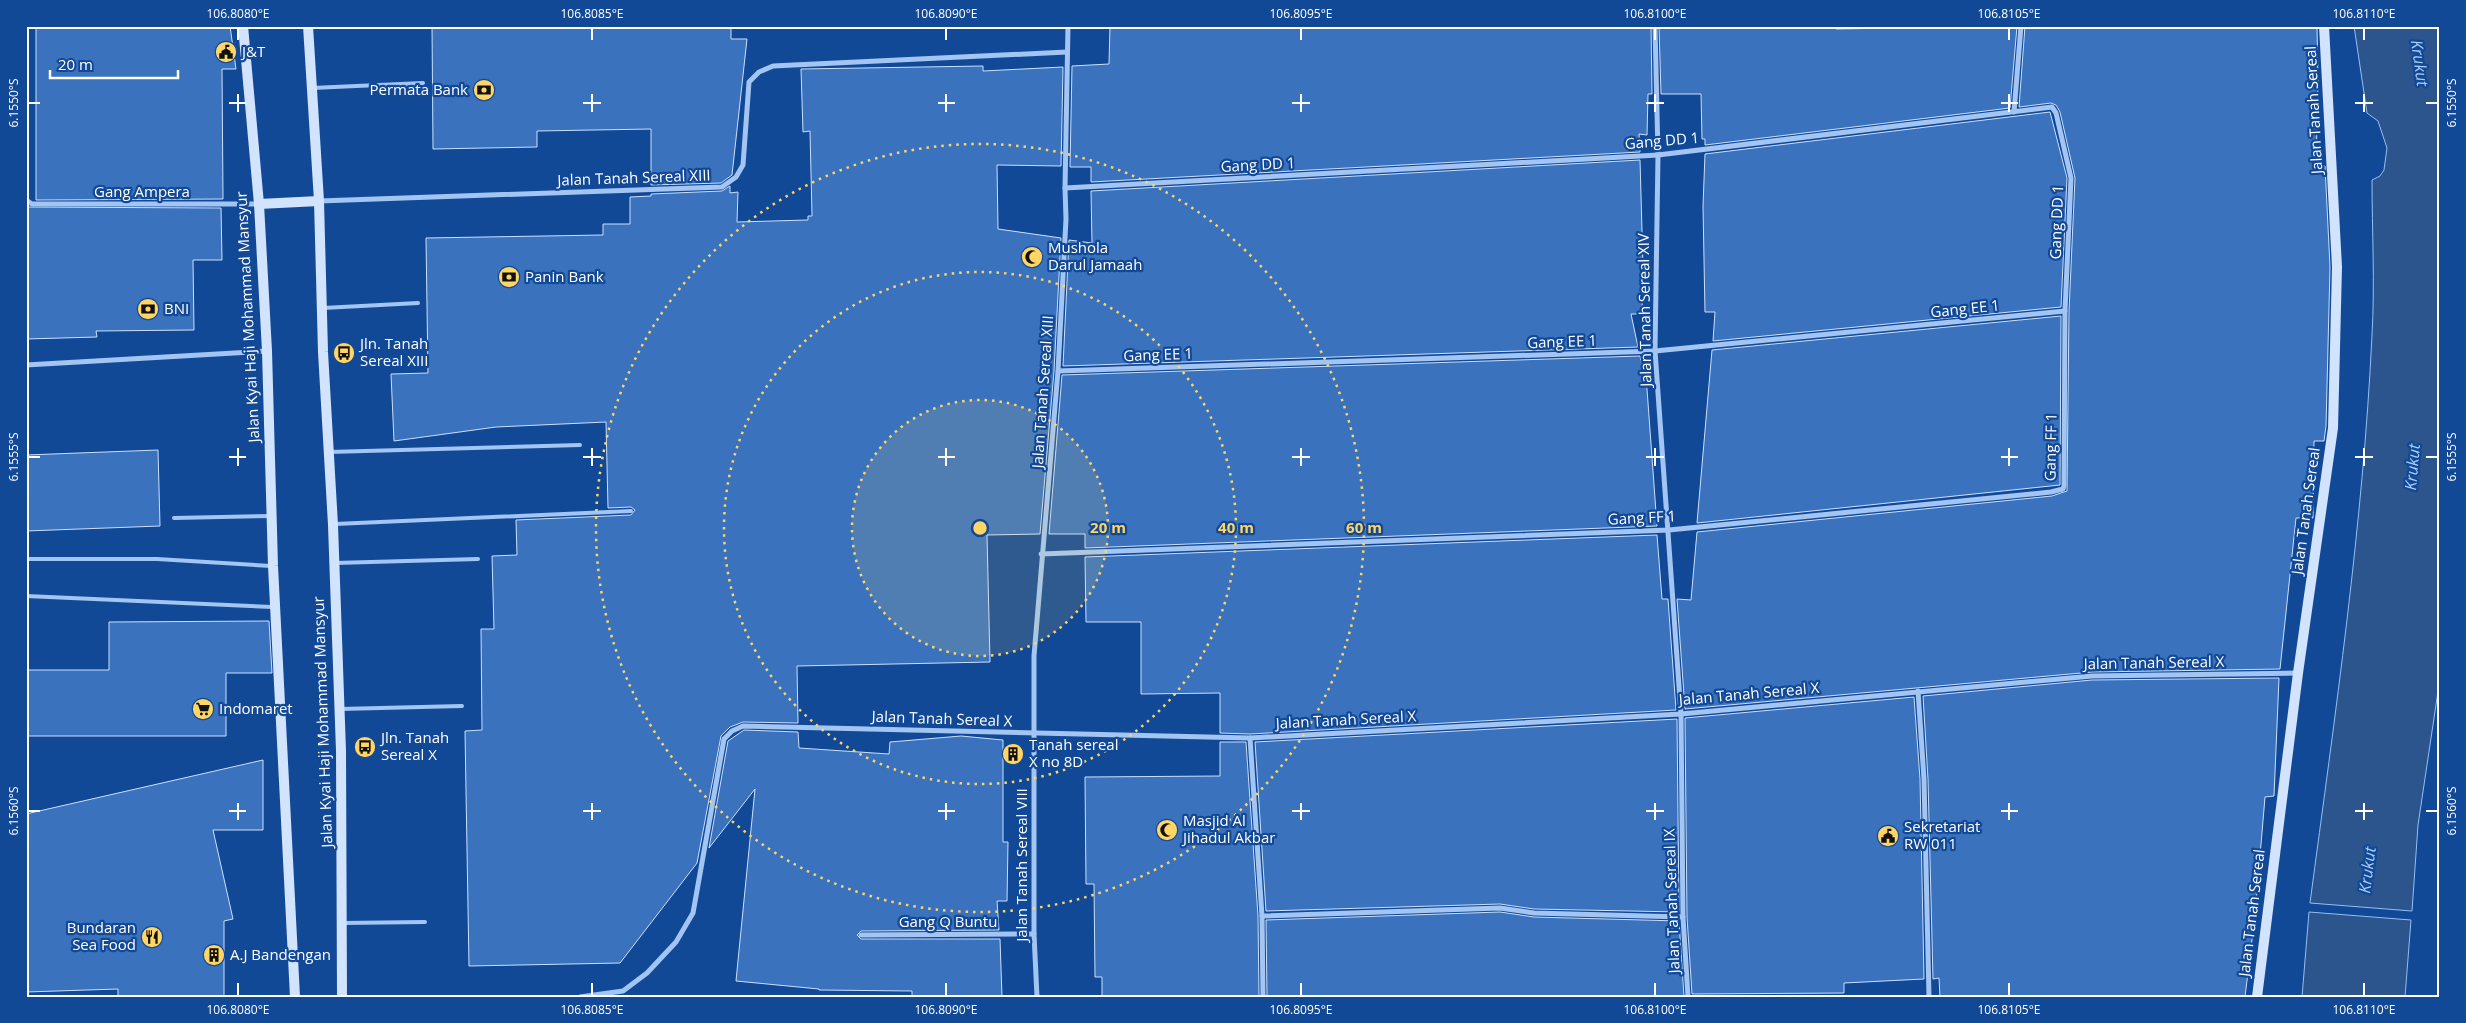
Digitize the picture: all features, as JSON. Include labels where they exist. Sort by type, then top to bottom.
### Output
[{"type":"main road","name":"Jalan Kyai Haji Mohammad Mansyur","points":[[243,26],[259,204],[267,351],[273,566],[295,997]]},
{"type":"main road","name":"Jalan Kyai Haji Mohammad Mansyur","points":[[308,26],[333,524],[338,709],[341,751],[342,997]]},
{"type":"main road","name":"Jalan Tanah Sereal","points":[[2257,997],[2298,673],[2333,428],[2337,268],[2324,26]]},
{"type":"main road","points":[[259,204],[318,201]]},
{"type":"street","name":"Jalan Tanah Sereal XIII","points":[[1034,734],[1034,656],[1041,554],[1058,371],[1066,219],[1068,26]]},
{"type":"street","name":"Jalan Tanah Sereal XIV","points":[[1655,26],[1658,155],[1655,351],[1681,714]]},
{"type":"street","points":[[2014,112],[2021,26]]},
{"type":"street","name":"Jalan Tanah Sereal XIII","points":[[318,201],[722,188],[736,177],[743,165],[749,82],[759,72],[773,66],[1067,52]]},
{"type":"street","name":"Gang DD 1","points":[[1065,188],[1658,155],[2052,108],[2056,113],[2071,178],[2066,311]]},
{"type":"street","name":"Gang Ampera","points":[[26,200],[32,204],[259,204]]},
{"type":"street","name":"Gang EE 1","points":[[1058,371],[1655,351],[2066,311]]},
{"type":"street","name":"Gang FF 1","points":[[1041,554],[1669,530],[2063,489],[2066,311]]},
{"type":"street","points":[[26,365],[267,351]]},
{"type":"street","name":"Jalan Tanah Sereal X","points":[[580,997],[623,991],[647,974],[676,942],[693,912],[724,739],[732,731],[743,726],[1250,738],[1681,714],[2092,676],[2298,673]]},
{"type":"street","points":[[1918,691],[1924,779],[1929,997]]},
{"type":"street","name":"Jalan Tanah Sereal IX","points":[[1681,714],[1684,917],[1688,997]]},
{"type":"street","name":"Jalan Tanah Sereal VIII","points":[[1034,734],[1034,934],[1037,997]]},
{"type":"street","points":[[1250,738],[1262,916],[1263,997]]},
{"type":"street","points":[[1262,916],[1500,908],[1534,912],[1684,917]]},
{"type":"street","name":"Gang Q Buntu","points":[[861,935],[1034,934]]},
{"type":"lane","points":[[312,88],[423,83]]},
{"type":"lane","points":[[323,308],[418,303]]},
{"type":"lane","points":[[329,452],[580,444]]},
{"type":"lane","points":[[333,524],[631,511]]},
{"type":"lane","points":[[174,518],[272,516]]},
{"type":"lane","points":[[26,559],[157,559],[273,566]]},
{"type":"lane","points":[[333,564],[478,559]]},
{"type":"lane","points":[[26,596],[275,607]]},
{"type":"lane","points":[[338,709],[462,706]]},
{"type":"lane","points":[[342,923],[425,922]]},
{"type":"water","name":"Krukut","points":[[2354,26],[2440,26],[2440,678],[2418,825],[2412,911],[2310,903],[2347,620],[2362,477],[2373,316],[2372,180],[2380,176],[2384,170],[2387,148],[2378,121],[2367,113]]},
{"type":"water","points":[[2309,912],[2411,920],[2405,997],[2302,997]]},
{"type":"building","points":[[36,26],[230,26],[236,69],[222,69],[223,199],[36,200]]},
{"type":"building","points":[[432,26],[731,26],[731,39],[747,39],[732,175],[721,183],[651,185],[651,129],[537,131],[537,147],[433,149]]},
{"type":"building","points":[[1110,26],[1651,26],[1652,94],[1648,94],[1647,135],[1639,134],[1640,152],[1091,182],[1091,167],[1070,167],[1072,66],[1109,64]]},
{"type":"building","points":[[1659,26],[1836,26],[1836,29],[2017,26],[2010,108],[1705,145],[1705,139],[1702,139],[1701,94],[1661,94]]},
{"type":"building","points":[[2025,26],[2317,26],[2316,166],[2325,166],[2330,267],[2326,426],[2324,441],[2314,441],[2313,518],[2296,518],[2280,669],[2092,672],[1685,709],[1677,599],[1691,600],[1697,532],[2052,496],[2067,491],[2069,311],[2075,178],[2060,112],[2056,105],[2051,103],[2019,107]]},
{"type":"building","points":[[983,66],[983,71],[1063,67],[1061,166],[997,165],[998,229],[1061,238],[1054,371],[1040,534],[987,535],[990,662],[797,666],[798,723],[743,722],[730,727],[721,736],[697,863],[620,963],[469,966],[465,731],[482,730],[481,629],[494,629],[492,556],[517,555],[516,520],[631,515],[635,510],[631,507],[608,508],[606,422],[496,427],[394,441],[391,374],[428,373],[426,238],[603,235],[603,224],[630,224],[630,197],[651,196],[651,194],[722,191],[730,186],[730,193],[738,192],[737,222],[808,220],[808,216],[812,216],[810,131],[803,132],[801,69]]},
{"type":"building","points":[[2050,112],[2067,178],[2061,307],[1713,341],[1715,312],[1705,312],[1703,206],[1705,154]]},
{"type":"building","points":[[1640,160],[1643,267],[1642,314],[1631,314],[1638,347],[1063,366],[1069,240],[1092,243],[1091,191]]},
{"type":"building","points":[[26,207],[221,208],[222,260],[193,260],[194,330],[96,331],[97,337],[26,339]]},
{"type":"building","points":[[2061,316],[2060,485],[1697,523],[1712,350]]},
{"type":"building","points":[[1640,356],[1647,389],[1657,526],[1085,548],[1085,534],[1049,534],[1062,375]]},
{"type":"building","points":[[158,450],[160,526],[26,531],[26,455]]},
{"type":"building","points":[[1657,535],[1662,599],[1668,599],[1676,710],[1250,734],[1220,733],[1220,693],[1141,694],[1141,622],[1086,622],[1085,557]]},
{"type":"building","points":[[269,621],[272,673],[226,673],[226,736],[26,736],[26,670],[109,670],[109,622]]},
{"type":"building","points":[[2279,678],[2274,796],[2265,797],[2255,915],[2245,997],[1940,997],[1939,978],[1933,979],[1928,779],[1923,696],[2092,680]]},
{"type":"building","points":[[1914,697],[1920,779],[1924,979],[1844,983],[1844,993],[1692,994],[1687,917],[1685,718]]},
{"type":"building","points":[[1677,719],[1679,912],[1534,909],[1500,904],[1266,911],[1255,742]]},
{"type":"building","points":[[744,730],[798,732],[799,748],[889,754],[890,742],[961,736],[1003,740],[1003,842],[1008,842],[1007,901],[997,901],[999,930],[861,931],[857,935],[861,939],[1000,939],[1002,997],[912,997],[912,991],[819,990],[736,981],[755,789],[709,848],[728,741]]},
{"type":"building","points":[[1220,742],[1246,742],[1258,916],[1259,997],[1102,997],[1102,977],[1095,977],[1094,884],[1086,884],[1085,777],[1220,776]]},
{"type":"building","points":[[263,760],[263,830],[213,830],[233,919],[224,921],[224,997],[118,997],[118,989],[26,992],[26,814]]},
{"type":"building","points":[[1500,912],[1534,917],[1679,921],[1684,997],[1267,997],[1266,920]]},
{"type":"place","name":"J&T","points":[[226,52]]},
{"type":"place","name":"Permata Bank","points":[[484,90]]},
{"type":"place","name":"Mushola Darul Jamaah","points":[[1032,257]]},
{"type":"place","name":"Panin Bank","points":[[509,277]]},
{"type":"place","name":"BNI","points":[[148,309]]},
{"type":"place","name":"Jln. Tanah Sereal XIII","points":[[344,353]]},
{"type":"place","name":"Indomaret","points":[[203,709]]},
{"type":"place","name":"Jln. Tanah Sereal X","points":[[365,747]]},
{"type":"place","name":"Tanah sereal X no 8D","points":[[1013,754]]},
{"type":"place","name":"Masjid Al Jihadul Akbar","points":[[1167,830]]},
{"type":"place","name":"Sekretariat RW 011","points":[[1888,836]]},
{"type":"place","name":"Bundaran Sea Food","points":[[152,937]]},
{"type":"place","name":"A.J Bandengan","points":[[214,955]]}]
